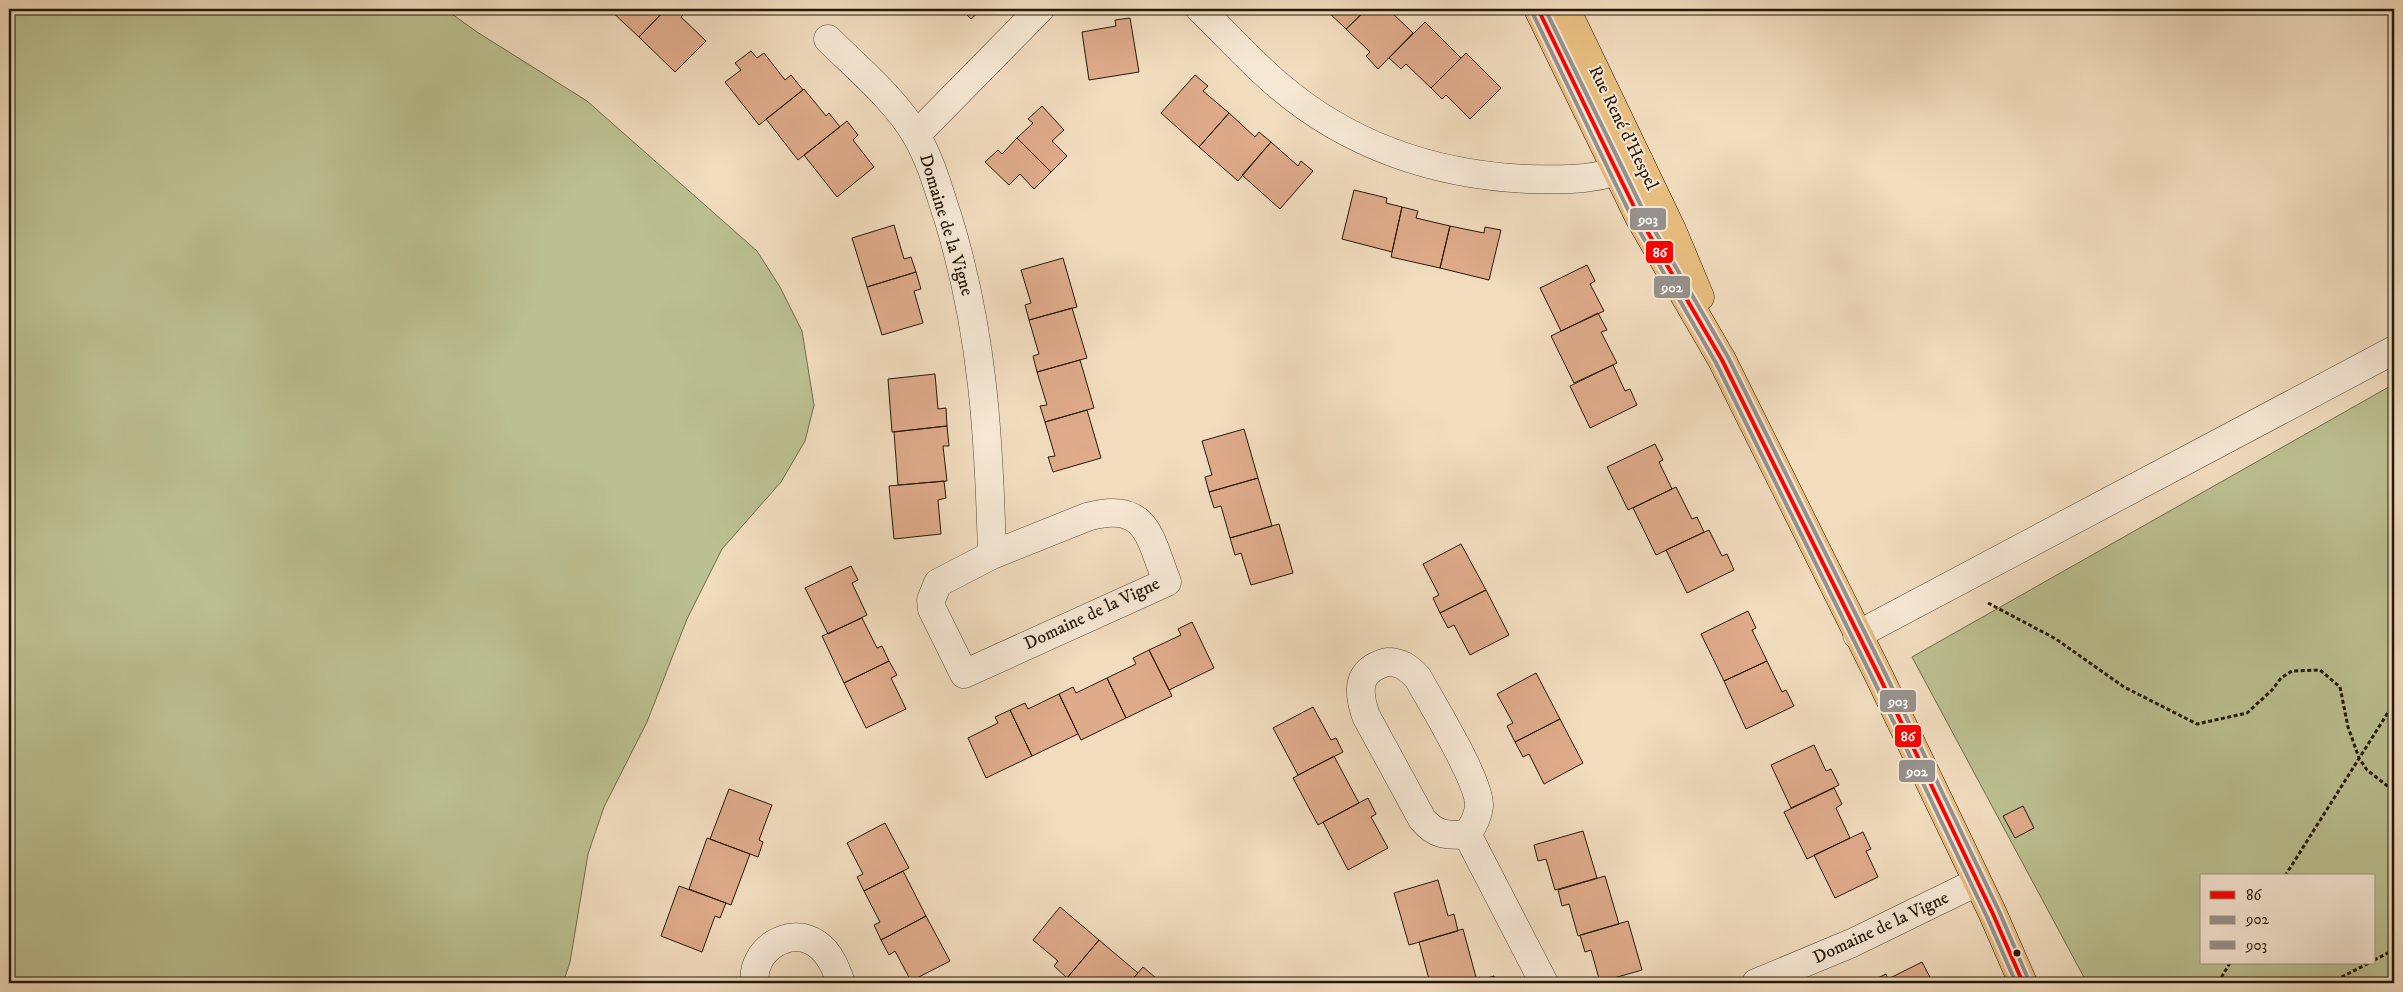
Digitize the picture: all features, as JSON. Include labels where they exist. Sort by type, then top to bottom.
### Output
[{"type":"main road","name":"Rue René d'Hespel","points":[[1538,9],[1695,284],[1722,360],[1977,882],[2024,983]]},
{"type":"main road","name":"Rue René d'Hespel","points":[[1566,9],[1628,167]]},
{"type":"street","name":"Domaine de la Vigne","points":[[916,135],[1040,9]]},
{"type":"street","points":[[1200,9],[1293,98],[1329,122],[1377,147],[1423,164],[1494,177],[1574,180],[1628,167]]},
{"type":"street","name":"Domaine de la Vigne","points":[[828,39],[886,98],[916,135],[936,184],[955,243],[978,343],[988,429],[992,555]]},
{"type":"street","points":[[1857,635],[2394,350]]},
{"type":"street","name":"Domaine de la Vigne","points":[[1102,512],[1126,514],[1136,518],[1145,528],[1167,582],[964,674],[932,609],[931,600],[938,583],[992,555],[1102,512]]},
{"type":"street","points":[[1398,662],[1409,668],[1418,678],[1476,791],[1479,806],[1476,822],[1467,834],[1438,834],[1429,828],[1422,819],[1366,716],[1362,702],[1361,686],[1365,674],[1374,666],[1398,662]]},
{"type":"street","points":[[1467,834],[1544,983]]},
{"type":"street","name":"Domaine de la Vigne","points":[[1756,983],[1852,943],[1977,882]]},
{"type":"street","points":[[755,983],[754,974],[764,950],[776,943],[803,938],[817,943],[827,953],[842,983]]},
{"type":"path","points":[[1956,582],[2000,610],[2056,640],[2124,687],[2197,724],[2247,713],[2272,690],[2280,678],[2292,671],[2320,670],[2340,687],[2348,727],[2359,758],[2368,770],[2394,791]]},
{"type":"path","points":[[2287,874],[2394,703]]},
{"type":"path","points":[[2376,959],[2394,950]]},
{"type":"path","points":[[2218,983],[2229,964]]},
{"type":"path","points":[[2330,983],[2366,964]]},
{"type":"green space","points":[[9,9],[445,9],[477,32],[587,101],[757,251],[780,287],[802,331],[814,405],[805,441],[781,482],[722,549],[687,619],[647,722],[604,807],[588,854],[570,962],[563,983],[9,983]]},
{"type":"green space","points":[[2394,384],[2394,983],[2087,983],[1912,657]]},
{"type":"building","points":[[609,9],[666,9],[639,37]]},
{"type":"building","points":[[666,9],[682,9],[686,12],[681,17],[706,41],[675,72],[639,37]]},
{"type":"building","points":[[961,9],[982,9],[971,19]]},
{"type":"building","points":[[1325,9],[1367,9],[1346,29]]},
{"type":"building","points":[[1367,9],[1388,9],[1413,33],[1378,69],[1366,56],[1370,52],[1346,29]]},
{"type":"building","points":[[1130,18],[1139,72],[1089,80],[1082,32],[1116,26],[1115,20]]},
{"type":"building","points":[[1425,22],[1461,58],[1431,88],[1406,64],[1401,69],[1389,58]]},
{"type":"building","points":[[751,51],[757,58],[764,53],[785,80],[791,75],[803,90],[759,125],[725,82],[741,70],[735,63]]},
{"type":"building","points":[[1466,53],[1501,88],[1470,119],[1446,95],[1442,99],[1431,88]]},
{"type":"building","points":[[1195,75],[1208,86],[1203,91],[1229,113],[1199,147],[1161,113]]},
{"type":"building","points":[[804,89],[826,116],[829,113],[840,127],[798,160],[766,119]]},
{"type":"building","points":[[1042,106],[1064,130],[1052,141],[1067,156],[1051,172],[1017,138],[1033,123],[1028,119]]},
{"type":"building","points":[[1229,113],[1255,137],[1259,132],[1271,142],[1238,181],[1199,147]]},
{"type":"building","points":[[847,121],[858,135],[853,140],[874,167],[837,197],[804,155]]},
{"type":"building","points":[[1017,138],[1051,172],[1034,189],[1020,174],[1009,185],[985,162],[998,150],[1002,154]]},
{"type":"building","points":[[1271,142],[1298,166],[1301,161],[1313,171],[1280,209],[1242,175]]},
{"type":"building","points":[[1354,190],[1387,198],[1386,203],[1402,207],[1392,252],[1342,239]]},
{"type":"building","points":[[1402,207],[1418,211],[1416,218],[1450,226],[1440,268],[1391,257]]},
{"type":"building","points":[[894,225],[904,259],[911,257],[916,272],[867,287],[852,238]]},
{"type":"building","points":[[1450,226],[1484,233],[1485,227],[1501,230],[1489,280],[1440,268]]},
{"type":"building","points":[[1063,258],[1077,307],[1029,320],[1025,305],[1031,303],[1021,270]]},
{"type":"building","points":[[1587,265],[1595,281],[1590,284],[1604,311],[1561,331],[1540,288]]},
{"type":"building","points":[[916,272],[921,289],[914,291],[923,323],[882,335],[867,287]]},
{"type":"building","points":[[1072,308],[1087,358],[1037,372],[1033,356],[1039,354],[1029,320]]},
{"type":"building","points":[[1598,313],[1607,330],[1601,332],[1617,363],[1574,383],[1551,336]]},
{"type":"building","points":[[1080,360],[1094,408],[1045,422],[1040,406],[1047,405],[1037,372]]},
{"type":"building","points":[[1613,365],[1625,391],[1630,389],[1637,405],[1590,428],[1570,386]]},
{"type":"building","points":[[935,374],[938,409],[946,408],[947,426],[892,432],[888,379]]},
{"type":"building","points":[[1087,410],[1101,458],[1053,472],[1048,457],[1055,456],[1045,422]]},
{"type":"building","points":[[947,426],[949,446],[943,446],[947,481],[898,485],[894,432]]},
{"type":"building","points":[[1244,429],[1258,478],[1209,492],[1205,477],[1212,475],[1202,441]]},
{"type":"building","points":[[1655,444],[1663,460],[1659,462],[1672,489],[1628,510],[1607,467]]},
{"type":"building","points":[[1258,478],[1272,526],[1230,538],[1221,506],[1214,508],[1209,492]]},
{"type":"building","points":[[944,481],[946,498],[938,500],[941,534],[894,539],[889,486]]},
{"type":"building","points":[[1676,487],[1692,519],[1697,517],[1704,532],[1656,555],[1633,508]]},
{"type":"building","points":[[1279,524],[1293,573],[1251,585],[1241,553],[1235,555],[1230,538]]},
{"type":"building","points":[[1709,530],[1722,556],[1727,554],[1734,570],[1687,593],[1666,550]]},
{"type":"building","points":[[1461,544],[1486,590],[1440,613],[1433,598],[1439,595],[1423,564]]},
{"type":"building","points":[[851,566],[858,580],[852,583],[867,615],[828,634],[805,588]]},
{"type":"building","points":[[1486,590],[1509,635],[1470,655],[1454,625],[1448,628],[1440,613]]},
{"type":"building","points":[[1748,611],[1756,628],[1752,630],[1767,661],[1724,681],[1701,634]]},
{"type":"building","points":[[862,618],[877,648],[882,646],[889,661],[844,683],[822,636]]},
{"type":"building","points":[[1192,622],[1214,668],[1169,690],[1149,650],[1181,635],[1178,629]]},
{"type":"building","points":[[1149,650],[1172,696],[1126,718],[1107,678],[1136,664],[1133,658]]},
{"type":"building","points":[[889,661],[897,675],[891,678],[906,709],[866,728],[844,683]]},
{"type":"building","points":[[1767,661],[1782,692],[1786,690],[1794,706],[1746,729],[1724,681]]},
{"type":"building","points":[[1536,673],[1560,719],[1515,742],[1507,726],[1513,723],[1497,694]]},
{"type":"building","points":[[1107,678],[1126,718],[1081,740],[1059,694],[1073,687],[1076,693]]},
{"type":"building","points":[[1059,694],[1078,734],[1032,756],[1010,710],[1025,703],[1028,709]]},
{"type":"building","points":[[1313,707],[1331,740],[1336,738],[1343,752],[1298,775],[1273,728]]},
{"type":"building","points":[[1010,710],[1032,756],[986,778],[968,738],[998,723],[995,717]]},
{"type":"building","points":[[1560,719],[1583,763],[1544,784],[1529,754],[1523,757],[1515,742]]},
{"type":"building","points":[[1814,745],[1826,771],[1831,769],[1839,785],[1791,808],[1771,765]]},
{"type":"building","points":[[1334,756],[1359,803],[1318,825],[1293,778]]},
{"type":"building","points":[[1834,788],[1842,804],[1836,808],[1850,838],[1807,859],[1784,812]]},
{"type":"building","points":[[729,789],[772,805],[759,840],[763,842],[758,857],[710,839]]},
{"type":"building","points":[[1368,798],[1376,814],[1371,817],[1388,848],[1348,870],[1323,822]]},
{"type":"building","points":[[2023,806],[2034,828],[2015,838],[2003,816]]},
{"type":"building","points":[[885,823],[909,868],[864,891],[857,877],[863,874],[847,843]]},
{"type":"building","points":[[1583,831],[1597,878],[1555,890],[1546,859],[1538,861],[1534,845]]},
{"type":"building","points":[[1863,832],[1871,849],[1866,851],[1878,877],[1835,898],[1814,855]]},
{"type":"building","points":[[707,838],[750,854],[731,905],[689,889]]},
{"type":"building","points":[[903,871],[926,916],[881,940],[874,925],[880,922],[864,891]]},
{"type":"building","points":[[1605,876],[1619,924],[1578,936],[1569,904],[1562,906],[1558,890]]},
{"type":"building","points":[[1438,880],[1448,916],[1454,914],[1458,931],[1409,945],[1394,893]]},
{"type":"building","points":[[679,886],[726,903],[720,918],[715,916],[702,952],[661,936]]},
{"type":"building","points":[[1060,907],[1099,940],[1067,978],[1054,966],[1058,961],[1033,940]]},
{"type":"building","points":[[926,916],[950,961],[911,981],[895,951],[889,955],[881,940]]},
{"type":"building","points":[[1628,921],[1642,970],[1600,982],[1591,950],[1585,952],[1580,935]]},
{"type":"building","points":[[1463,929],[1477,981],[1470,983],[1430,983],[1419,942]]},
{"type":"building","points":[[1099,940],[1138,973],[1129,983],[1073,983],[1067,978]]},
{"type":"building","points":[[1922,962],[1933,983],[1870,982],[1886,974],[1888,979]]},
{"type":"building","points":[[1143,967],[1162,983],[1129,983]]},
{"type":"building","points":[[1494,976],[1496,983],[1470,983],[1477,981]]},
{"type":"transit line","name":"86","points":[[1538,9],[1639,217],[1722,360],[1880,678],[1993,914],[2023,983]]},
{"type":"transit line","name":"903","points":[[1545,9],[1645,214],[1728,357],[1886,675],[1999,911],[2029,981]]},
{"type":"transit line","name":"902","points":[[1532,12],[1633,220],[1716,363],[1874,681],[1987,917],[2016,983]]}]
